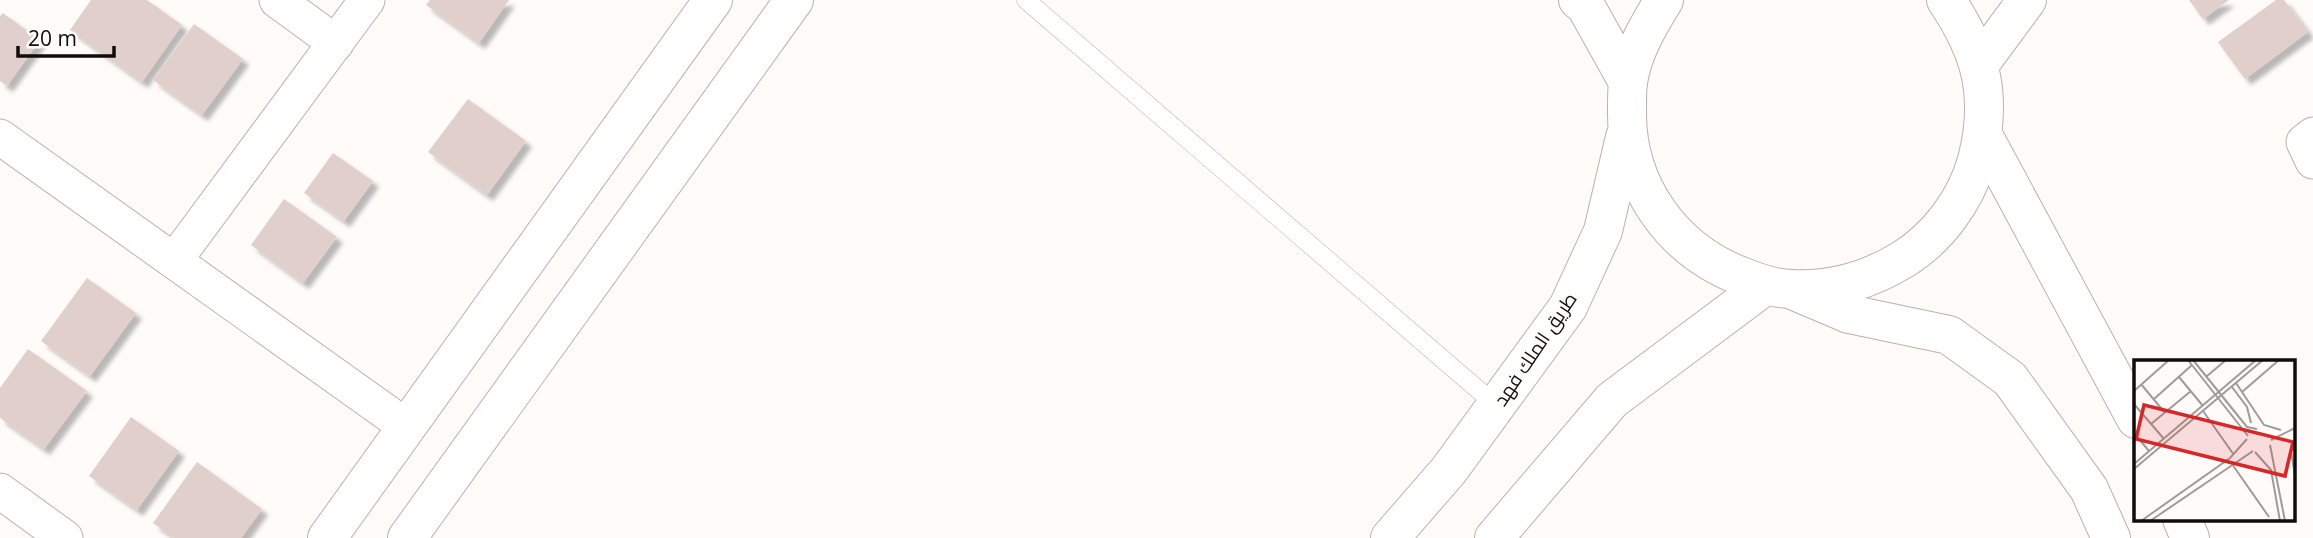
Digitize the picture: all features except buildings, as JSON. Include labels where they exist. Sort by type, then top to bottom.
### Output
[{"type":"street","points":[[277,0],[336,43]]},
{"type":"street","points":[[174,261],[367,0]]},
{"type":"street","points":[[327,538],[713,0]]},
{"type":"street","points":[[407,538],[794,0]]},
{"type":"street","points":[[1578,0],[1585,5],[1628,82]]},
{"type":"street","points":[[1664,0],[1641,38],[1628,82],[1627,132],[1637,174],[1658,213],[1687,246],[1724,270],[1779,287],[1849,314],[1949,335],[2010,379],[2089,489],[2111,538]]},
{"type":"street","points":[[1494,538],[1612,400],[1779,287],[1836,287],[1880,274],[1918,250],[1949,218],[1972,179],[1983,135],[1985,100],[1979,65],[1965,28],[1946,0]]},
{"type":"street","points":[[1979,65],[2026,0]]},
{"type":"street","name":"طريق الملك فهد","points":[[1390,538],[1449,470],[1569,307],[1602,231],[1627,132]]},
{"type":"street","points":[[1983,135],[2134,415]]},
{"type":"street","points":[[2313,135],[2304,142],[2313,161]]},
{"type":"street","points":[[0,136],[407,427]]},
{"type":"street","points":[[2,496],[65,538]]},
{"type":"street","points":[[2182,520],[2190,538]]},
{"type":"lane","points":[[1026,0],[1497,406]]}]
